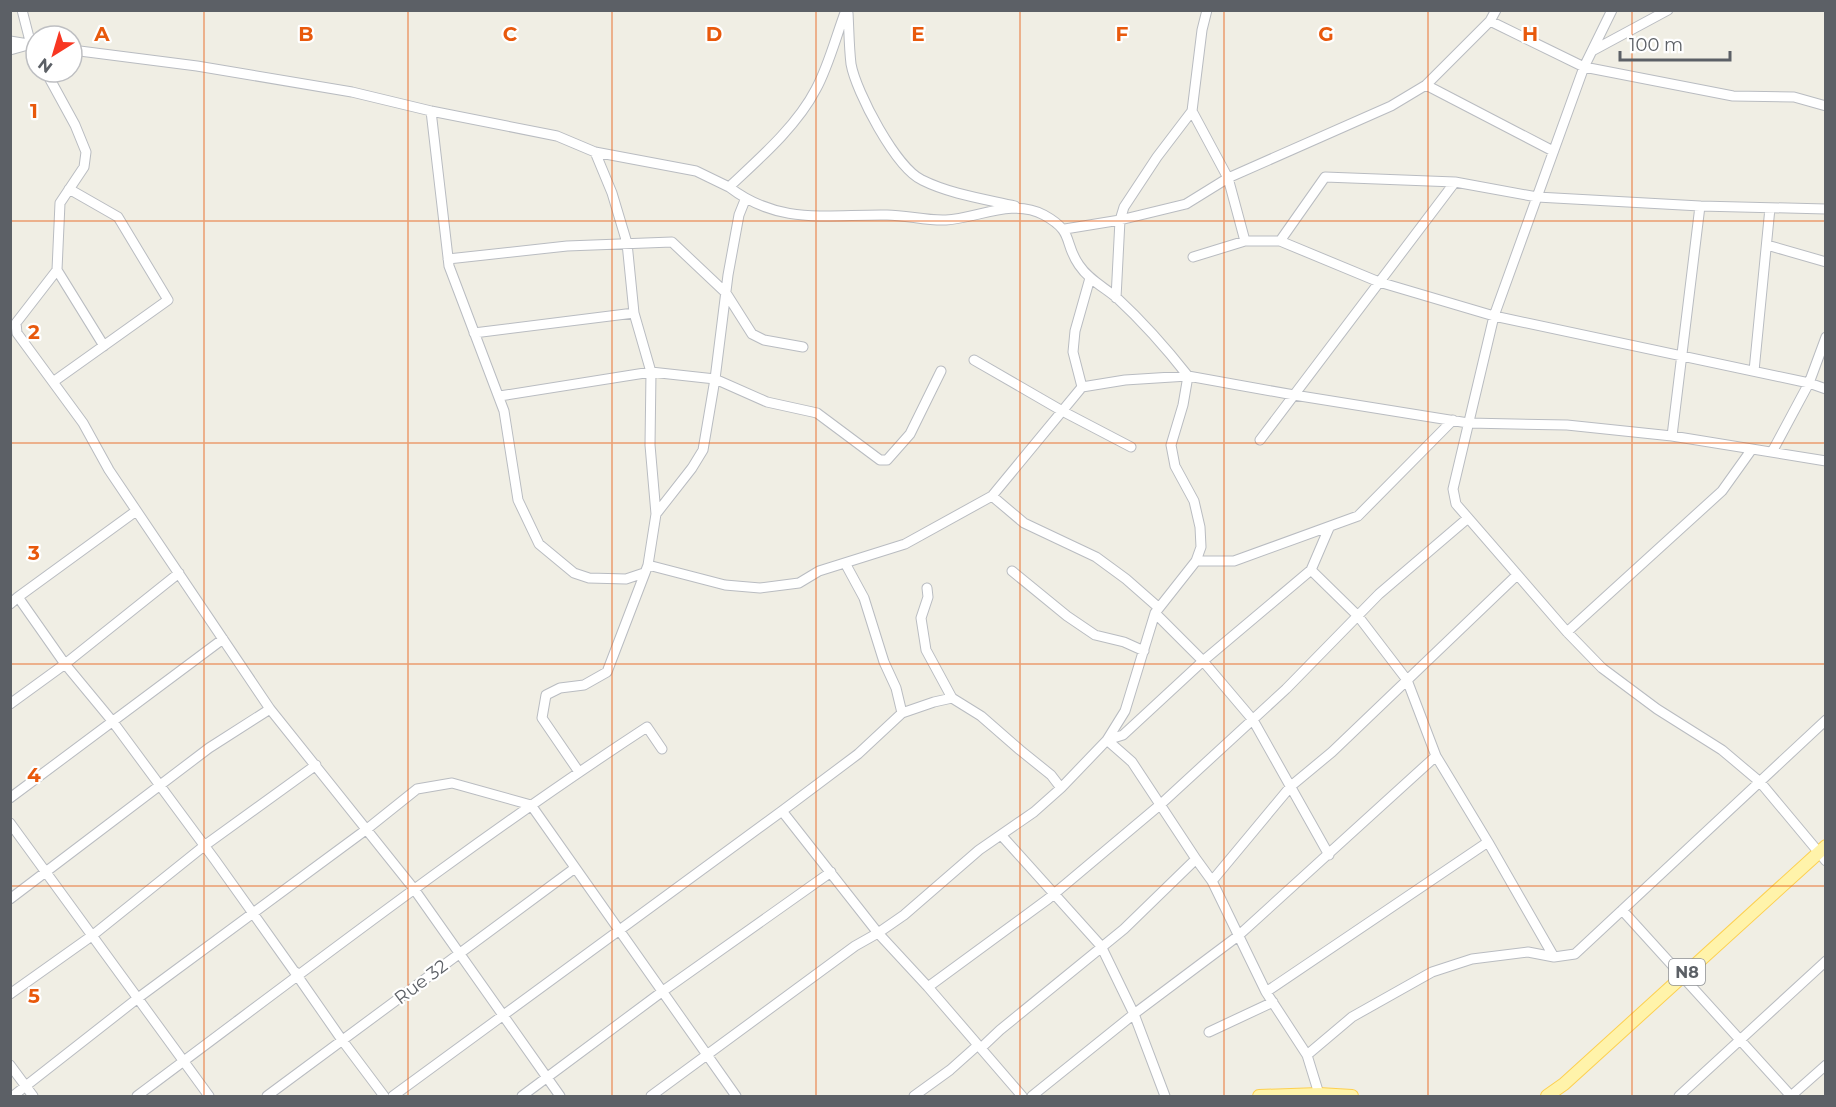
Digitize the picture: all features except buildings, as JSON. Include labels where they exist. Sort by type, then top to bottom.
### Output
[{"type":"main road","name":"N8","points":[[1547,1096],[1564,1084],[1681,977],[1823,853]]},
{"type":"main road","points":[[1259,1096],[1319,1094],[1352,1096]]},
{"type":"street","points":[[729,187],[761,157],[802,112],[816,88],[847,10]]},
{"type":"street","points":[[651,1096],[855,946],[904,915],[979,850],[1002,836],[1061,789],[1107,740],[1125,711],[1157,610],[1196,561],[1201,547],[1200,527],[1194,501],[1175,466],[1171,445],[1183,405],[1188,376],[1166,349],[1116,298],[1090,278],[1079,266],[1065,230],[1043,214],[951,191],[919,179],[894,153],[860,95],[851,65],[847,10]]},
{"type":"street","points":[[1116,298],[1120,220],[1124,207],[1150,167],[1192,111],[1202,30],[1207,10]]},
{"type":"street","points":[[1065,230],[1186,204],[1228,178],[1391,106],[1426,85],[1490,21],[1497,10]]},
{"type":"street","points":[[1612,10],[1584,67],[1494,316],[1453,489],[1456,504],[1567,632],[1602,668],[1657,709],[1722,750],[1760,782],[1823,853]]},
{"type":"street","points":[[1592,51],[1668,10]]},
{"type":"street","points":[[1490,21],[1584,67],[1734,96],[1794,97],[1826,106]]},
{"type":"street","points":[[84,52],[197,66],[352,92],[431,111],[557,136],[595,152],[696,171],[766,209],[809,217],[887,215],[946,220],[993,210],[1024,208]]},
{"type":"street","points":[[53,84],[75,125],[86,152],[84,167],[60,203],[57,270],[104,346]]},
{"type":"street","points":[[1426,85],[1553,151]]},
{"type":"street","points":[[431,111],[449,267],[500,396],[518,500],[539,543],[574,573],[589,578],[626,579],[646,569],[725,585],[760,588],[799,583],[819,571],[905,544],[992,496],[1064,412],[1082,387],[1125,380],[1188,376],[1468,423],[1567,425],[1671,436],[1826,461]]},
{"type":"street","points":[[1192,111],[1228,178],[1245,241]]},
{"type":"street","points":[[579,772],[542,718],[546,695],[560,688],[584,685],[606,672],[646,569],[656,514],[650,445],[651,372],[634,313],[627,243],[612,193],[595,152]]},
{"type":"street","points":[[1280,242],[1325,177],[1455,182],[1537,197],[1700,206],[1826,209]]},
{"type":"street","points":[[1260,440],[1455,182]]},
{"type":"street","points":[[53,382],[168,300],[118,217],[69,189]]},
{"type":"street","points":[[656,514],[704,450],[739,215],[746,200]]},
{"type":"street","points":[[1671,436],[1683,356],[1700,206]]},
{"type":"street","points":[[1754,371],[1770,208]]},
{"type":"street","points":[[1192,257],[1245,241],[1280,242],[1379,282],[1494,316],[1809,382],[1826,389]]},
{"type":"street","points":[[448,259],[567,246],[672,242],[726,293],[752,334],[764,340],[803,347]]},
{"type":"street","points":[[1767,245],[1826,262]]},
{"type":"street","points":[[57,270],[16,323],[17,333],[83,423],[109,470],[270,709],[414,889],[560,1096]]},
{"type":"street","points":[[1082,387],[1073,352],[1075,331],[1090,278]]},
{"type":"street","points":[[474,333],[634,313]]},
{"type":"street","points":[[1772,452],[1809,382],[1826,337]]},
{"type":"street","points":[[974,360],[1064,412],[1131,447]]},
{"type":"street","points":[[500,396],[651,372],[715,379],[767,402],[817,413],[880,460],[887,460],[910,434],[941,371]]},
{"type":"street","points":[[1196,561],[1234,561],[1358,516],[1453,420]]},
{"type":"street","points":[[1567,632],[1722,491],[1752,449]]},
{"type":"street","points":[[992,496],[1024,523],[1096,557],[1126,579],[1157,610],[1253,720],[1329,855]]},
{"type":"street","points":[[136,511],[14,601],[113,722],[384,1096]]},
{"type":"street","points":[[928,987],[1055,894],[1161,804],[1286,689],[1379,594],[1468,518]]},
{"type":"street","points":[[1107,740],[1123,735],[1203,661],[1311,570],[1329,528]]},
{"type":"street","points":[[845,563],[864,598],[884,662],[896,688],[902,713]]},
{"type":"street","points":[[1311,570],[1358,616],[1407,680],[1436,756],[1554,957]]},
{"type":"street","points":[[1012,572],[1095,635],[1124,642],[1144,651]]},
{"type":"street","points":[[10,704],[65,664],[179,573]]},
{"type":"street","points":[[1212,881],[1291,786],[1332,752],[1517,575]]},
{"type":"street","points":[[927,588],[928,597],[921,618],[926,650],[952,698],[1051,775],[1061,789]]},
{"type":"street","points":[[10,798],[223,639]]},
{"type":"street","points":[[393,1096],[858,754],[902,713],[952,698]]},
{"type":"street","points":[[10,898],[209,748],[270,709]]},
{"type":"street","points":[[1307,1055],[1352,1017],[1432,972],[1472,959],[1494,956],[1528,952],[1554,957],[1575,954],[1826,720]]},
{"type":"street","points":[[137,1096],[297,974],[579,772],[647,728],[662,749]]},
{"type":"street","points":[[1107,740],[1132,762],[1212,881],[1266,992],[1307,1055],[1319,1094]]},
{"type":"street","points":[[1032,1096],[1134,1014],[1238,936],[1436,756]]},
{"type":"street","points":[[10,994],[93,935],[204,846],[316,765]]},
{"type":"street","points":[[13,1096],[138,998],[367,830],[417,789],[452,783],[531,805],[736,1096]]},
{"type":"street","points":[[782,811],[878,933],[1022,1096]]},
{"type":"street","points":[[10,823],[209,1096]]},
{"type":"street","points":[[1002,836],[1101,946],[1134,1014],[1165,1096]]},
{"type":"street","points":[[1266,992],[1488,842]]},
{"type":"street","points":[[914,1096],[1028,1009],[1124,929],[1196,859]]},
{"type":"street","name":"Rue 32","points":[[267,1096],[574,868]]},
{"type":"street","points":[[522,1096],[831,872]]},
{"type":"street","points":[[1622,910],[1791,1096],[1826,1065]]},
{"type":"street","points":[[1679,1096],[1826,962]]},
{"type":"street","points":[[1209,1032],[1273,1002]]},
{"type":"street","points":[[10,1065],[33,1096]]}]
